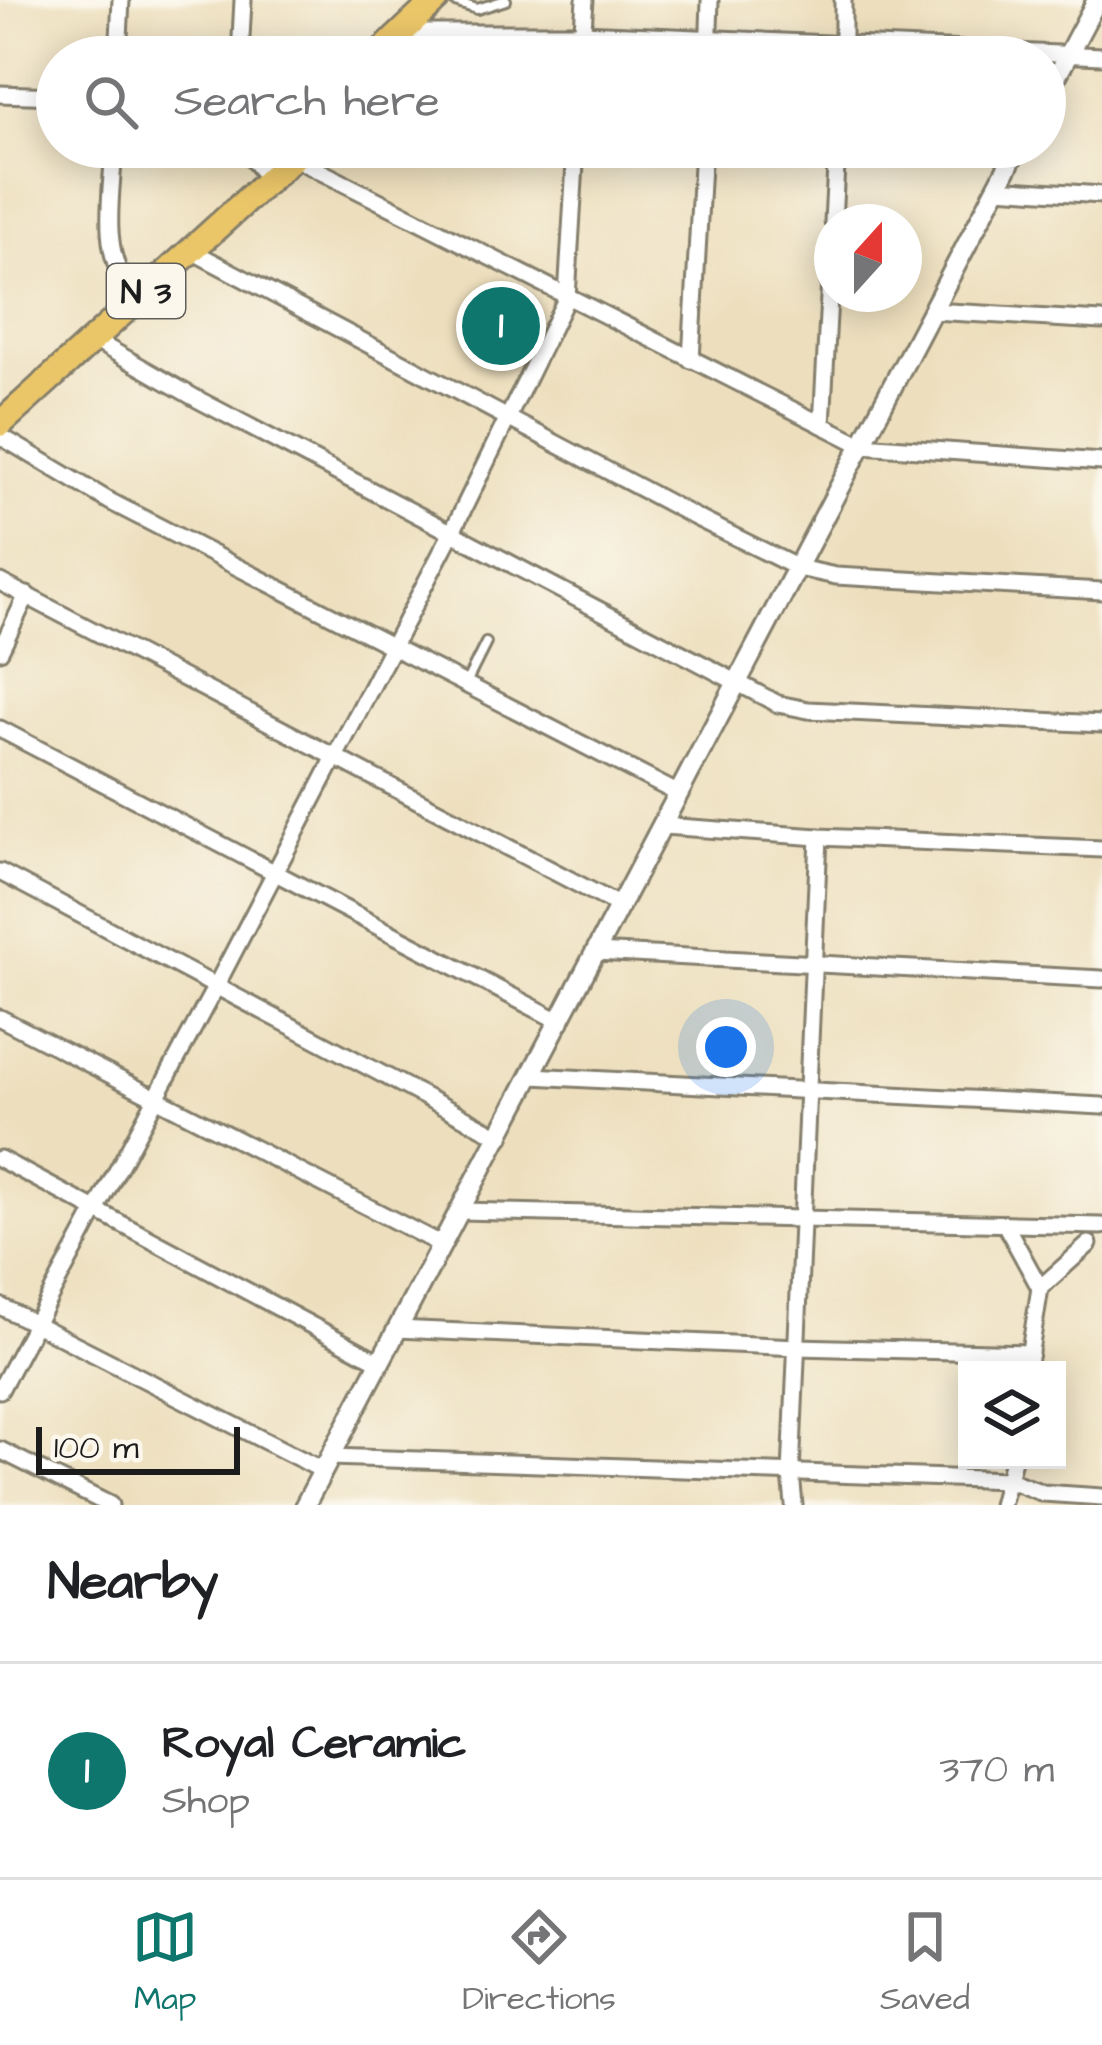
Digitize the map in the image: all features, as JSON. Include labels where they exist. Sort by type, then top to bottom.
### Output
[{"type":"main road","points":[[407,36],[449,1]]},
{"type":"main road","points":[[411,36],[414,31]]},
{"type":"main road","name":"N 3","points":[[0,405],[253,168]]},
{"type":"main road","name":"N 3","points":[[0,424],[190,250],[254,168]]},
{"type":"street","points":[[119,36],[121,0]]},
{"type":"street","points":[[241,36],[243,0]]},
{"type":"street","points":[[582,36],[585,0]]},
{"type":"street","points":[[708,36],[710,0]]},
{"type":"street","points":[[843,0],[843,36]]},
{"type":"street","points":[[1066,59],[1097,0]]},
{"type":"street","points":[[414,31],[607,36]]},
{"type":"street","points":[[1068,55],[1102,56]]},
{"type":"street","points":[[0,94],[36,95]]},
{"type":"street","points":[[113,168],[111,248],[116,270],[128,287]]},
{"type":"street","points":[[322,168],[862,446],[1102,462]]},
{"type":"street","points":[[0,1390],[276,871],[568,297],[575,168]]},
{"type":"street","points":[[691,360],[702,168]]},
{"type":"street","points":[[834,204],[837,168]]},
{"type":"street","points":[[304,1505],[1007,168]]},
{"type":"street","points":[[996,188],[1102,195]]},
{"type":"street","points":[[190,250],[799,568],[836,576],[1102,591]]},
{"type":"street","points":[[932,311],[1102,321]]},
{"type":"street","points":[[821,425],[828,312]]},
{"type":"street","points":[[92,339],[197,399],[778,704],[808,710],[1102,724]]},
{"type":"street","points":[[0,436],[111,502],[679,794]]},
{"type":"street","points":[[0,582],[620,906]]},
{"type":"street","points":[[0,651],[26,595]]},
{"type":"street","points":[[0,729],[561,1022]]},
{"type":"street","points":[[662,826],[1102,849]]},
{"type":"street","points":[[794,1505],[791,1474],[819,837]]},
{"type":"street","points":[[0,872],[501,1137]]},
{"type":"street","points":[[596,952],[1102,980]]},
{"type":"street","points":[[0,1018],[442,1245]]},
{"type":"street","points":[[532,1076],[1102,1106]]},
{"type":"street","points":[[0,1159],[380,1362]]},
{"type":"street","points":[[461,1211],[1102,1226]]},
{"type":"street","points":[[397,1330],[1028,1361],[1040,1288],[1005,1224]]},
{"type":"street","points":[[1040,1288],[1096,1247],[1052,1225]]},
{"type":"street","points":[[0,1306],[326,1463],[1010,1480],[1042,1493],[1102,1497]]},
{"type":"street","points":[[0,1450],[110,1505]]},
{"type":"street","points":[[1001,1505],[1012,1469]]},
{"type":"lane","points":[[449,1],[477,9],[506,0]]},
{"type":"lane","points":[[465,686],[486,643]]},
{"type":"place","name":"Royal Ceramic","points":[[501,326]]}]
